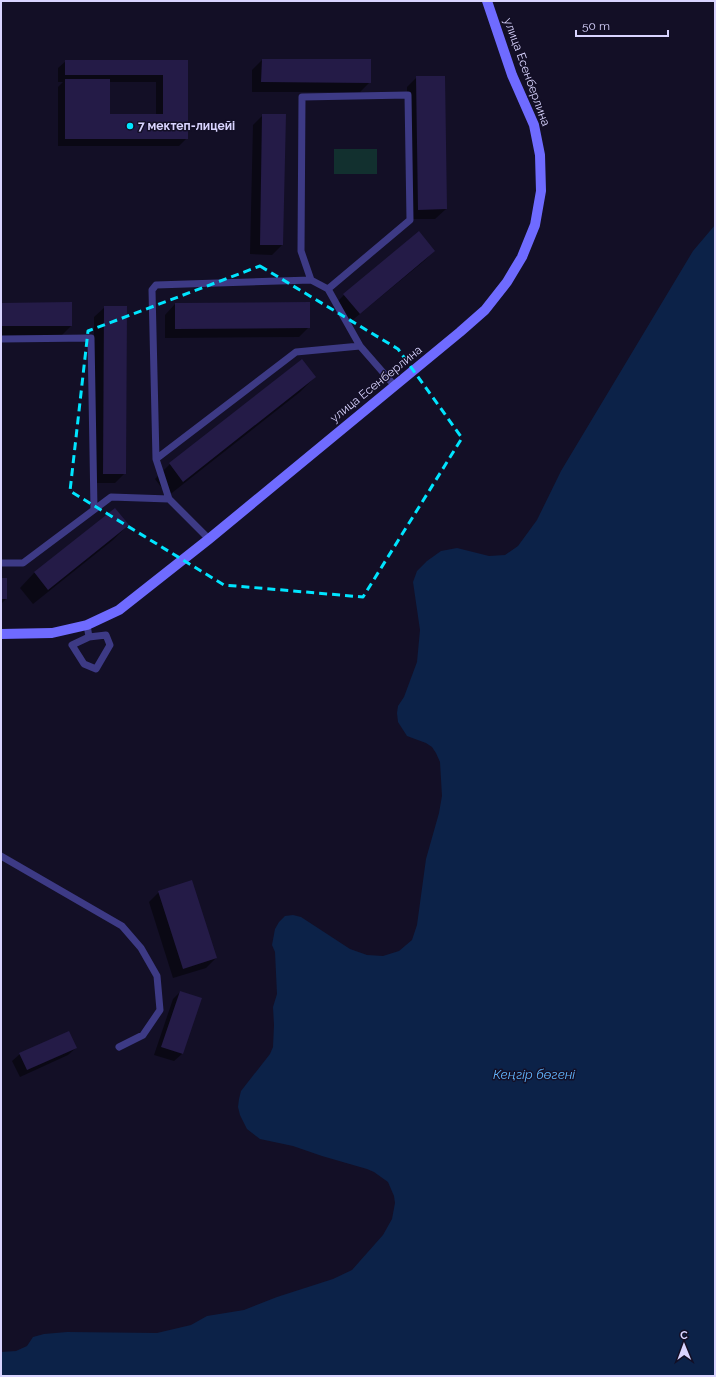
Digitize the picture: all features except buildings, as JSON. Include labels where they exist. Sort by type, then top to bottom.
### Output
[{"type":"street","name":"улица Есенберлина","points":[[1,634],[52,633],[87,625],[120,610],[209,539],[460,332],[485,310],[507,282],[522,257],[535,225],[541,190],[540,155],[534,126],[512,75],[487,1]]},
{"type":"lane","points":[[311,280],[301,251],[302,97],[408,95],[410,220],[328,289]]},
{"type":"lane","points":[[209,539],[169,499],[156,459],[152,290],[156,285],[311,280],[328,289],[360,346],[394,386]]},
{"type":"lane","points":[[1,339],[91,338],[94,509]]},
{"type":"lane","points":[[156,459],[296,352],[360,346]]},
{"type":"lane","points":[[1,563],[23,563],[111,497],[169,499]]},
{"type":"lane","points":[[87,625],[89,637]]},
{"type":"lane","points":[[1,640],[12,634]]},
{"type":"lane","points":[[106,634],[110,645],[96,669],[84,664],[72,645],[89,637],[106,634]]},
{"type":"lane","points":[[1,856],[122,926],[141,948],[158,976],[160,1010],[142,1035],[118,1047]]},
{"type":"highlighted area","points":[[260,266],[398,349],[462,438],[363,597],[224,585],[70,491],[88,331]]},
{"type":"green space","points":[[334,149],[377,149],[377,174],[334,174]]},
{"type":"water","name":"Кеңгір бөгені","points":[[715,225],[715,1376],[1,1376],[1,1352],[16,1351],[27,1346],[33,1337],[44,1334],[67,1332],[157,1333],[191,1325],[207,1316],[244,1310],[277,1297],[333,1279],[352,1270],[383,1235],[392,1219],[395,1203],[394,1196],[388,1182],[367,1169],[293,1146],[260,1139],[247,1129],[240,1115],[238,1107],[241,1091],[270,1054],[273,1047],[273,1007],[277,994],[275,952],[272,945],[275,929],[285,916],[293,915],[301,917],[350,949],[367,955],[383,956],[399,951],[412,940],[417,925],[426,859],[439,813],[442,796],[440,762],[436,753],[432,747],[426,743],[407,736],[398,722],[397,713],[398,706],[404,697],[417,662],[420,630],[413,582],[417,571],[427,561],[441,551],[457,548],[489,556],[505,555],[518,546],[537,520],[561,471],[693,251]]},
{"type":"place","name":"7 мектеп-лицейі","points":[[130,126]]}]
